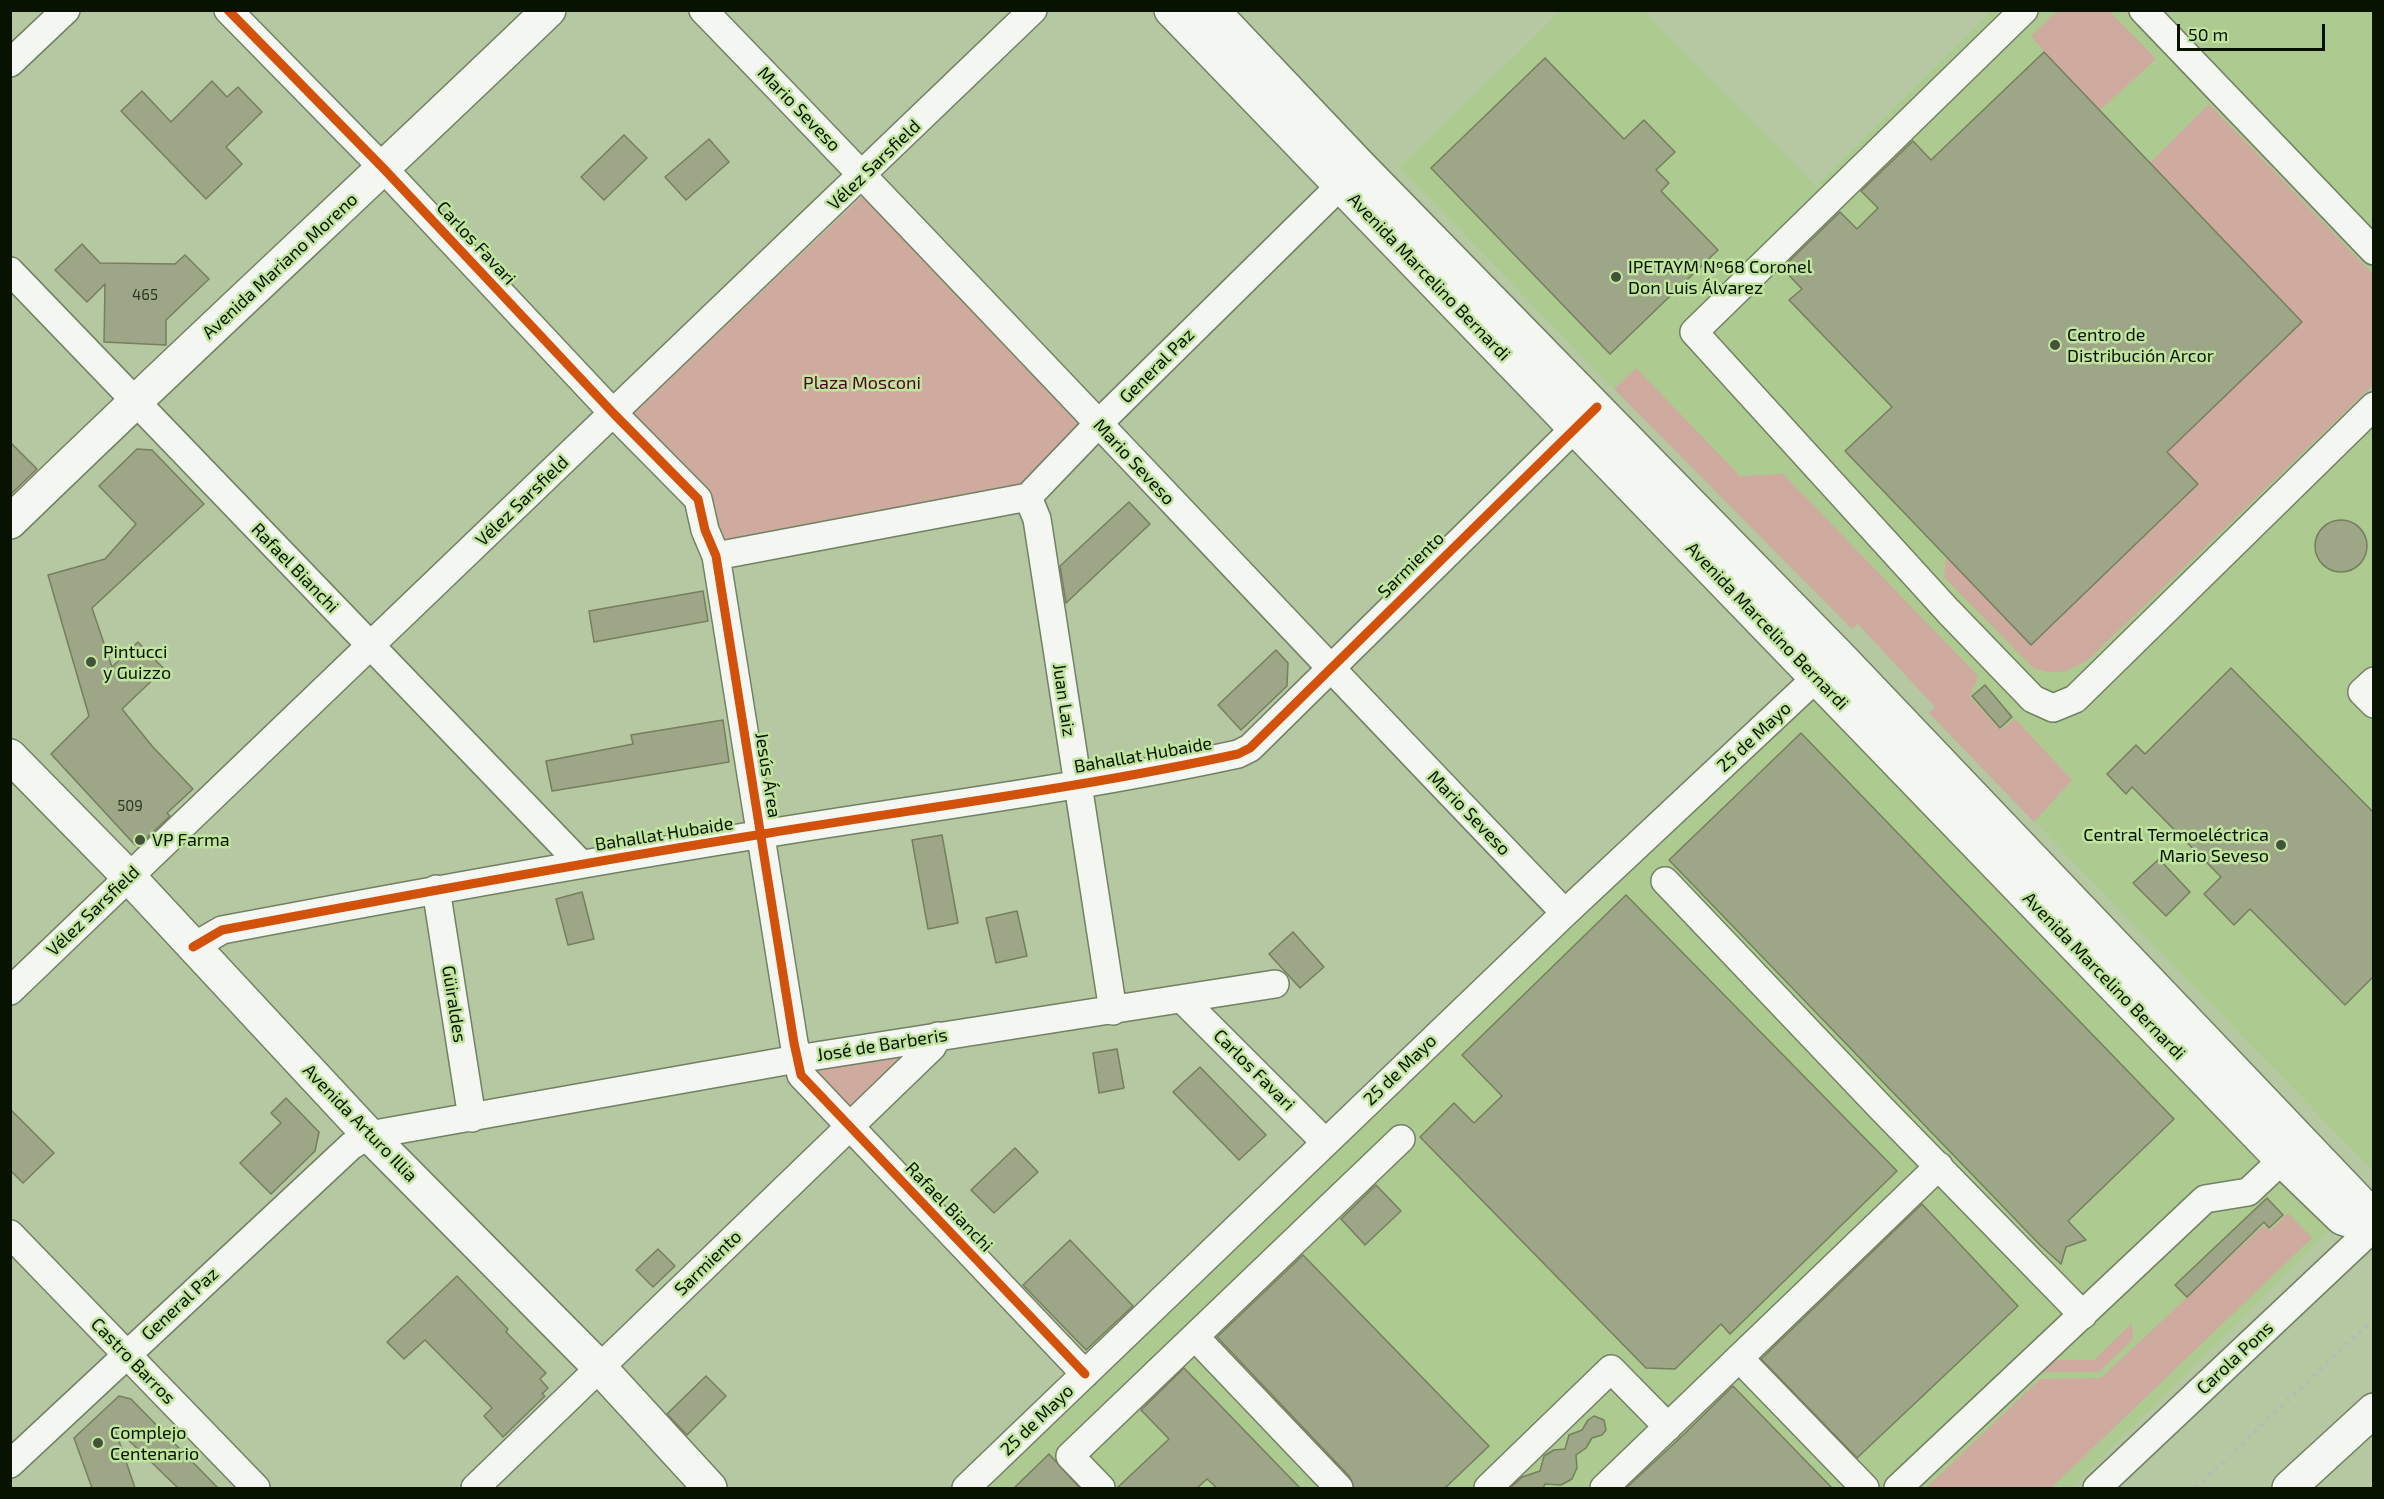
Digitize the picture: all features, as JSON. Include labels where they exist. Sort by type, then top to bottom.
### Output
[{"type":"main road","name":"Avenida Mariano Moreno","points":[[10,522],[134,401],[384,169],[549,10]]},
{"type":"main road","name":"Avenida Marcelino Bernardi","points":[[1171,10],[1350,176],[1586,416],[2292,1151],[2342,1218],[2373,1228]]},
{"type":"main road","name":"Avenida Marcelino Bernardi","points":[[1212,10],[1350,176]]},
{"type":"main road","name":"Avenida Arturo Illia","points":[[10,756],[129,877],[193,947],[360,1141],[600,1368],[710,1488]]},
{"type":"main road","points":[[2289,1488],[2373,1410]]},
{"type":"street","points":[[10,63],[66,10]]},
{"type":"street","name":"Carlos Favari","points":[[228,10],[384,169],[614,414],[698,499]]},
{"type":"street","name":"Mario Seveso","points":[[703,10],[1565,913]]},
{"type":"street","name":"Vélez Sarsfield","points":[[10,991],[1034,10]]},
{"type":"street","points":[[2024,10],[1694,332],[1948,611],[2033,699],[2053,708],[2074,699],[2373,406]]},
{"type":"street","points":[[2143,10],[2373,251]]},
{"type":"street","name":"General Paz","points":[[1028,497],[1098,424],[1350,176]]},
{"type":"street","name":"Rafael Bianchi","points":[[10,271],[581,864]]},
{"type":"street","name":"Sarmiento","points":[[1250,748],[1586,416]]},
{"type":"street","points":[[717,556],[1028,497]]},
{"type":"street","name":"Juan Laiz","points":[[1028,497],[1037,519],[1076,785],[1113,1011]]},
{"type":"street","name":"Jesús Área","points":[[698,499],[705,530],[717,556],[797,1059]]},
{"type":"street","name":"25 de Mayo","points":[[966,1488],[1565,913],[1828,667]]},
{"type":"street","points":[[2373,681],[2362,692],[2373,704]]},
{"type":"street","name":"Bahallat Hubaide","points":[[193,947],[222,930],[436,889],[760,834],[1076,785],[1221,758],[1250,748]]},
{"type":"street","points":[[1665,881],[1882,1109],[2083,1315]]},
{"type":"street","name":"Güiraldes","points":[[436,889],[472,1118]]},
{"type":"street","name":"José de Barberis","points":[[360,1141],[472,1118],[797,1059],[1275,984]]},
{"type":"street","name":"Carlos Favari","points":[[1182,999],[1325,1142]]},
{"type":"street","name":"Sarmiento","points":[[475,1488],[932,1047],[938,1036]]},
{"type":"street","name":"Rafael Bianchi","points":[[797,1059],[805,1081],[1085,1374]]},
{"type":"street","points":[[1101,1488],[1070,1456],[1196,1338],[1401,1139]]},
{"type":"street","name":"General Paz","points":[[10,1464],[126,1354],[360,1141]]},
{"type":"street","points":[[1898,1488],[2205,1199],[2248,1192],[2292,1151]]},
{"type":"street","points":[[1604,1488],[1939,1166]]},
{"type":"street","name":"Carola Pons","points":[[2097,1488],[2373,1228]]},
{"type":"street","name":"Castro Barros","points":[[10,1234],[256,1488]]},
{"type":"street","points":[[1196,1338],[1339,1488]]},
{"type":"street","points":[[1739,1358],[1865,1488]]},
{"type":"street","points":[[1488,1488],[1611,1369],[1668,1427]]},
{"type":"shaded area","points":[[1561,11],[1643,11],[1816,186],[1991,11],[2373,11],[2373,1171],[1929,713],[1935,707],[1858,624],[1852,629],[1614,389],[1399,167]]},
{"type":"shaded area","points":[[1820,680],[2335,1226],[2071,1488],[977,1488]]},
{"type":"green space","points":[[2057,11],[2109,11],[2156,59],[2100,110],[2031,36]]},
{"type":"green space","points":[[2209,104],[2373,274],[2373,385],[2088,660],[2060,672],[2040,670],[2032,667],[1944,577],[1946,556],[2031,644],[2131,549],[2099,516],[2198,484],[2167,452],[2302,322],[2150,163]]},
{"type":"green space","name":"Plaza Mosconi","points":[[865,194],[1089,423],[1024,492],[717,545],[629,417]]},
{"type":"green space","points":[[1636,368],[1740,476],[1783,474],[1978,676],[1970,697],[2000,730],[2015,719],[2072,780],[2034,822],[1929,713],[1935,707],[1858,624],[1852,629],[1614,389]]},
{"type":"green space","points":[[916,1053],[849,1120],[807,1070]]},
{"type":"green space","points":[[2288,1213],[2312,1238],[2051,1488],[1926,1488],[2040,1379],[2101,1378],[2264,1225],[2270,1231]]},
{"type":"green space","points":[[2132,1323],[2133,1339],[2099,1372],[2039,1372],[2052,1360],[2094,1360]]},
{"type":"building","name":"Centro de Distribución Arcor","points":[[2044,52],[2302,322],[2167,452],[2198,484],[2031,645],[1845,451],[1892,407],[1789,300],[1802,289],[1782,268],[1840,212],[1857,229],[1878,208],[1861,191],[1913,141],[1931,160]]},
{"type":"building","points":[[1545,58],[1624,139],[1644,120],[1675,152],[1656,170],[1669,183],[1661,191],[1718,250],[1610,354],[1431,168]]},
{"type":"building","points":[[212,81],[227,97],[238,87],[262,112],[226,147],[242,164],[206,199],[121,111],[142,91],[171,122]]},
{"type":"building","points":[[624,135],[647,158],[604,200],[581,177]]},
{"type":"building","points":[[709,139],[729,162],[686,200],[665,177]]},
{"type":"building","points":[[82,244],[100,263],[175,264],[185,255],[209,279],[166,320],[166,345],[104,342],[105,284],[87,302],[55,270]]},
{"type":"building","points":[[10,442],[37,469],[10,495]]},
{"type":"building","points":[[137,449],[152,450],[204,504],[92,608],[112,667],[138,642],[164,669],[122,709],[152,746],[193,789],[167,813],[170,816],[139,845],[135,845],[51,754],[89,716],[48,575],[105,559],[136,524],[99,486]]},
{"type":"building","points":[[1129,502],[1150,524],[1066,603],[1060,566]]},
{"type":"building","points":[[2341,520],[2351,522],[2359,528],[2365,536],[2367,546],[2365,556],[2359,564],[2351,570],[2341,572],[2331,570],[2323,564],[2317,556],[2315,546],[2317,536],[2323,528],[2331,522]]},
{"type":"building","points":[[703,591],[708,621],[594,642],[589,611]]},
{"type":"building","points":[[1276,650],[1288,663],[1287,686],[1241,730],[1218,705]]},
{"type":"building","name":"Central Termoeléctrica Mario Seveso","points":[[2231,668],[2373,812],[2373,977],[2345,1005],[2250,909],[2234,925],[2204,894],[2221,877],[2132,787],[2126,794],[2107,774],[2136,745],[2145,754]]},
{"type":"building","points":[[1985,685],[2012,717],[2000,728],[1972,696]]},
{"type":"building","points":[[723,720],[729,762],[552,791],[546,761],[633,744],[631,735]]},
{"type":"building","points":[[1801,733],[2174,1119],[2068,1221],[2086,1240],[2066,1247],[2061,1264],[2041,1246],[1669,860]]},
{"type":"building","points":[[942,835],[958,923],[928,929],[912,840]]},
{"type":"building","points":[[2159,859],[2190,892],[2166,916],[2133,883]]},
{"type":"building","points":[[582,892],[594,939],[568,945],[556,899]]},
{"type":"building","points":[[1626,895],[1897,1171],[1730,1334],[1721,1324],[1675,1369],[1646,1368],[1420,1137],[1454,1103],[1474,1123],[1502,1096],[1462,1055]]},
{"type":"building","points":[[1017,911],[1027,956],[996,963],[986,918]]},
{"type":"building","points":[[1293,932],[1324,967],[1300,988],[1269,954]]},
{"type":"building","points":[[1117,1049],[1124,1088],[1099,1093],[1093,1053]]},
{"type":"building","points":[[1200,1067],[1266,1135],[1239,1160],[1173,1092]]},
{"type":"building","points":[[286,1098],[319,1132],[315,1151],[271,1194],[240,1163],[281,1123],[271,1113]]},
{"type":"building","points":[[10,1109],[54,1153],[23,1183],[10,1170]]},
{"type":"building","points":[[1015,1148],[1038,1172],[994,1213],[971,1190]]},
{"type":"building","points":[[1376,1185],[1401,1211],[1365,1245],[1341,1219]]},
{"type":"building","points":[[2267,1198],[2283,1215],[2269,1228],[2264,1222],[2187,1297],[2175,1285]]},
{"type":"building","points":[[1922,1204],[2018,1306],[1857,1458],[1761,1359]]},
{"type":"building","points":[[1070,1240],[1133,1306],[1086,1350],[1023,1285]]},
{"type":"building","points":[[658,1249],[675,1266],[653,1287],[636,1270]]},
{"type":"building","points":[[1303,1255],[1489,1446],[1445,1488],[1354,1488],[1350,1477],[1217,1337]]},
{"type":"building","points":[[457,1276],[546,1373],[540,1379],[548,1388],[542,1394],[545,1396],[503,1437],[484,1416],[492,1408],[425,1340],[404,1359],[387,1342]]},
{"type":"building","points":[[1184,1368],[1300,1488],[1217,1488],[1207,1479],[1197,1488],[1117,1488],[1169,1439],[1141,1410]]},
{"type":"building","points":[[706,1376],[726,1396],[687,1435],[667,1414]]},
{"type":"building","points":[[1733,1386],[1832,1488],[1626,1488],[1679,1439]]},
{"type":"building","name":"Complejo Centenario","points":[[119,1396],[131,1399],[218,1488],[178,1488],[114,1426],[135,1488],[92,1488],[74,1438]]},
{"type":"building","points":[[1594,1416],[1604,1420],[1606,1430],[1602,1435],[1592,1438],[1586,1448],[1576,1455],[1577,1468],[1572,1479],[1561,1485],[1545,1484],[1543,1488],[1510,1488],[1522,1477],[1540,1471],[1544,1456],[1554,1450],[1565,1449],[1569,1435],[1582,1430],[1588,1420]]},
{"type":"building","points":[[1049,1454],[1080,1488],[1014,1488]]},
{"type":"railway","points":[[2196,1488],[2374,1318]]},
{"type":"cycle path","points":[[228,10],[384,169],[614,414],[698,499],[705,530],[716,556],[801,1075],[1085,1374]]},
{"type":"cycle path","points":[[193,947],[222,930],[357,905],[695,845],[1060,787],[1238,754],[1250,748],[1597,407]]},
{"type":"place","name":"IPETAYM Nº68 Coronel Don Luis Álvarez","points":[[1616,277]]},
{"type":"place","name":"Centro de Distribución Arcor","points":[[2055,345]]},
{"type":"place","name":"Pintucci y Guizzo","points":[[91,662]]},
{"type":"place","name":"VP Farma","points":[[140,840]]},
{"type":"place","name":"Central Termoeléctrica Mario Seveso","points":[[2281,845]]},
{"type":"place","name":"Complejo Centenario","points":[[98,1443]]}]
